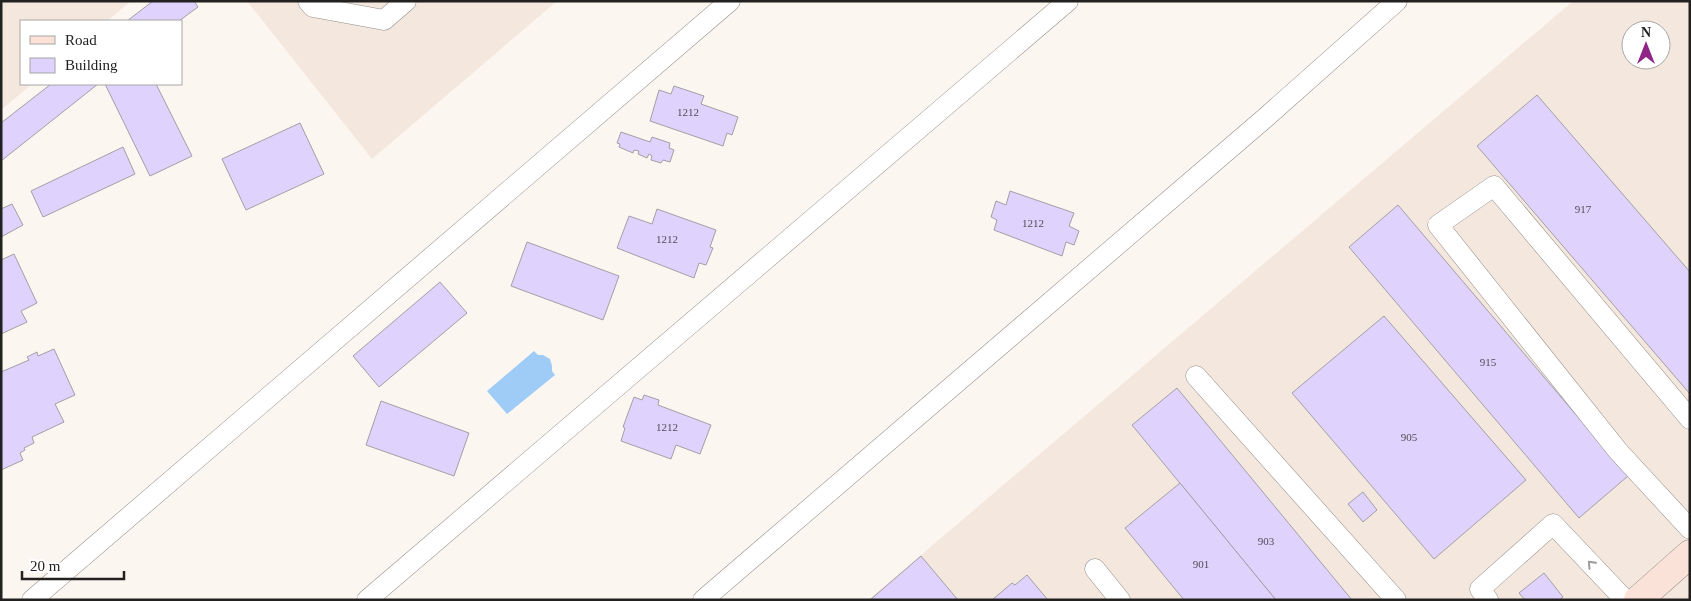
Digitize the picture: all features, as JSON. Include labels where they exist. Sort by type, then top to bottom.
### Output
[{"type":"main road","points":[[1638,600],[1690,554]]},
{"type":"lane","points":[[308,1],[313,7],[384,20],[406,1]]},
{"type":"lane","points":[[32,600],[730,1]]},
{"type":"lane","points":[[367,600],[1068,1]]},
{"type":"lane","points":[[703,600],[1264,119],[1397,1]]},
{"type":"lane","points":[[1690,419],[1494,186],[1438,225],[1618,451],[1690,529]]},
{"type":"lane","points":[[1196,376],[1396,600]]},
{"type":"lane","points":[[1488,600],[1480,589],[1553,524],[1625,600]]},
{"type":"lane","points":[[1095,569],[1120,600]]},
{"type":"shaded area","points":[[1,1],[131,1],[108,20],[20,20],[20,85],[31,85],[1,110]]},
{"type":"shaded area","points":[[247,1],[557,1],[372,159]]},
{"type":"shaded area","points":[[1573,1],[1690,1],[1690,600],[868,600]]},
{"type":"water","points":[[534,351],[538,355],[543,355],[550,359],[552,371],[555,375],[507,414],[487,391]]},
{"type":"building","points":[[153,1],[194,1],[198,7],[180,20],[128,20]]},
{"type":"building","points":[[50,85],[97,85],[1,161],[1,123]]},
{"type":"building","points":[[105,85],[156,85],[192,156],[150,176]]},
{"type":"building","points":[[674,86],[704,96],[701,104],[738,117],[732,135],[727,133],[723,146],[650,121],[659,90],[671,94]]},
{"type":"building","points":[[1537,95],[1690,272],[1690,394],[1477,146]]},
{"type":"building","points":[[300,123],[324,174],[246,210],[222,159]]},
{"type":"building","points":[[621,132],[650,142],[652,137],[670,143],[669,148],[674,150],[670,162],[663,160],[661,163],[651,160],[652,156],[649,154],[647,158],[638,154],[639,151],[634,150],[633,153],[619,147],[620,144],[617,143]]},
{"type":"building","points":[[123,147],[135,174],[43,217],[31,191]]},
{"type":"building","points":[[1010,191],[1074,213],[1069,226],[1079,231],[1074,245],[1066,242],[1062,256],[994,230],[997,220],[991,217],[996,201],[1006,205]]},
{"type":"building","points":[[12,204],[23,225],[1,237],[1,209]]},
{"type":"building","points":[[1398,205],[1628,476],[1579,518],[1349,247]]},
{"type":"building","points":[[657,209],[716,230],[710,247],[713,248],[706,265],[699,263],[694,278],[617,248],[629,216],[652,224]]},
{"type":"building","points":[[527,242],[619,276],[603,320],[511,286]]},
{"type":"building","points":[[14,254],[37,303],[21,311],[27,322],[1,334],[1,260]]},
{"type":"building","points":[[440,282],[467,313],[379,387],[353,356]]},
{"type":"building","points":[[1384,316],[1526,480],[1434,559],[1292,393]]},
{"type":"building","points":[[54,349],[75,395],[55,404],[64,422],[32,437],[34,443],[24,448],[25,450],[20,453],[23,460],[1,470],[1,372],[29,360],[27,357],[37,352],[38,356]]},
{"type":"building","points":[[1177,388],[1352,600],[1276,600],[1132,425]]},
{"type":"building","points":[[644,395],[659,400],[658,405],[711,425],[700,454],[676,445],[671,459],[621,441],[625,428],[623,427],[634,397],[642,400]]},
{"type":"building","points":[[381,401],[469,433],[454,476],[366,445]]},
{"type":"building","points":[[1180,483],[1276,600],[1184,600],[1125,528]]},
{"type":"building","points":[[1363,492],[1377,510],[1363,522],[1348,504]]},
{"type":"building","points":[[921,556],[958,600],[870,600]]},
{"type":"building","points":[[1544,573],[1563,597],[1559,600],[1525,600],[1519,593]]},
{"type":"building","points":[[1027,575],[1048,600],[992,600],[1012,583],[1015,585]]}]
